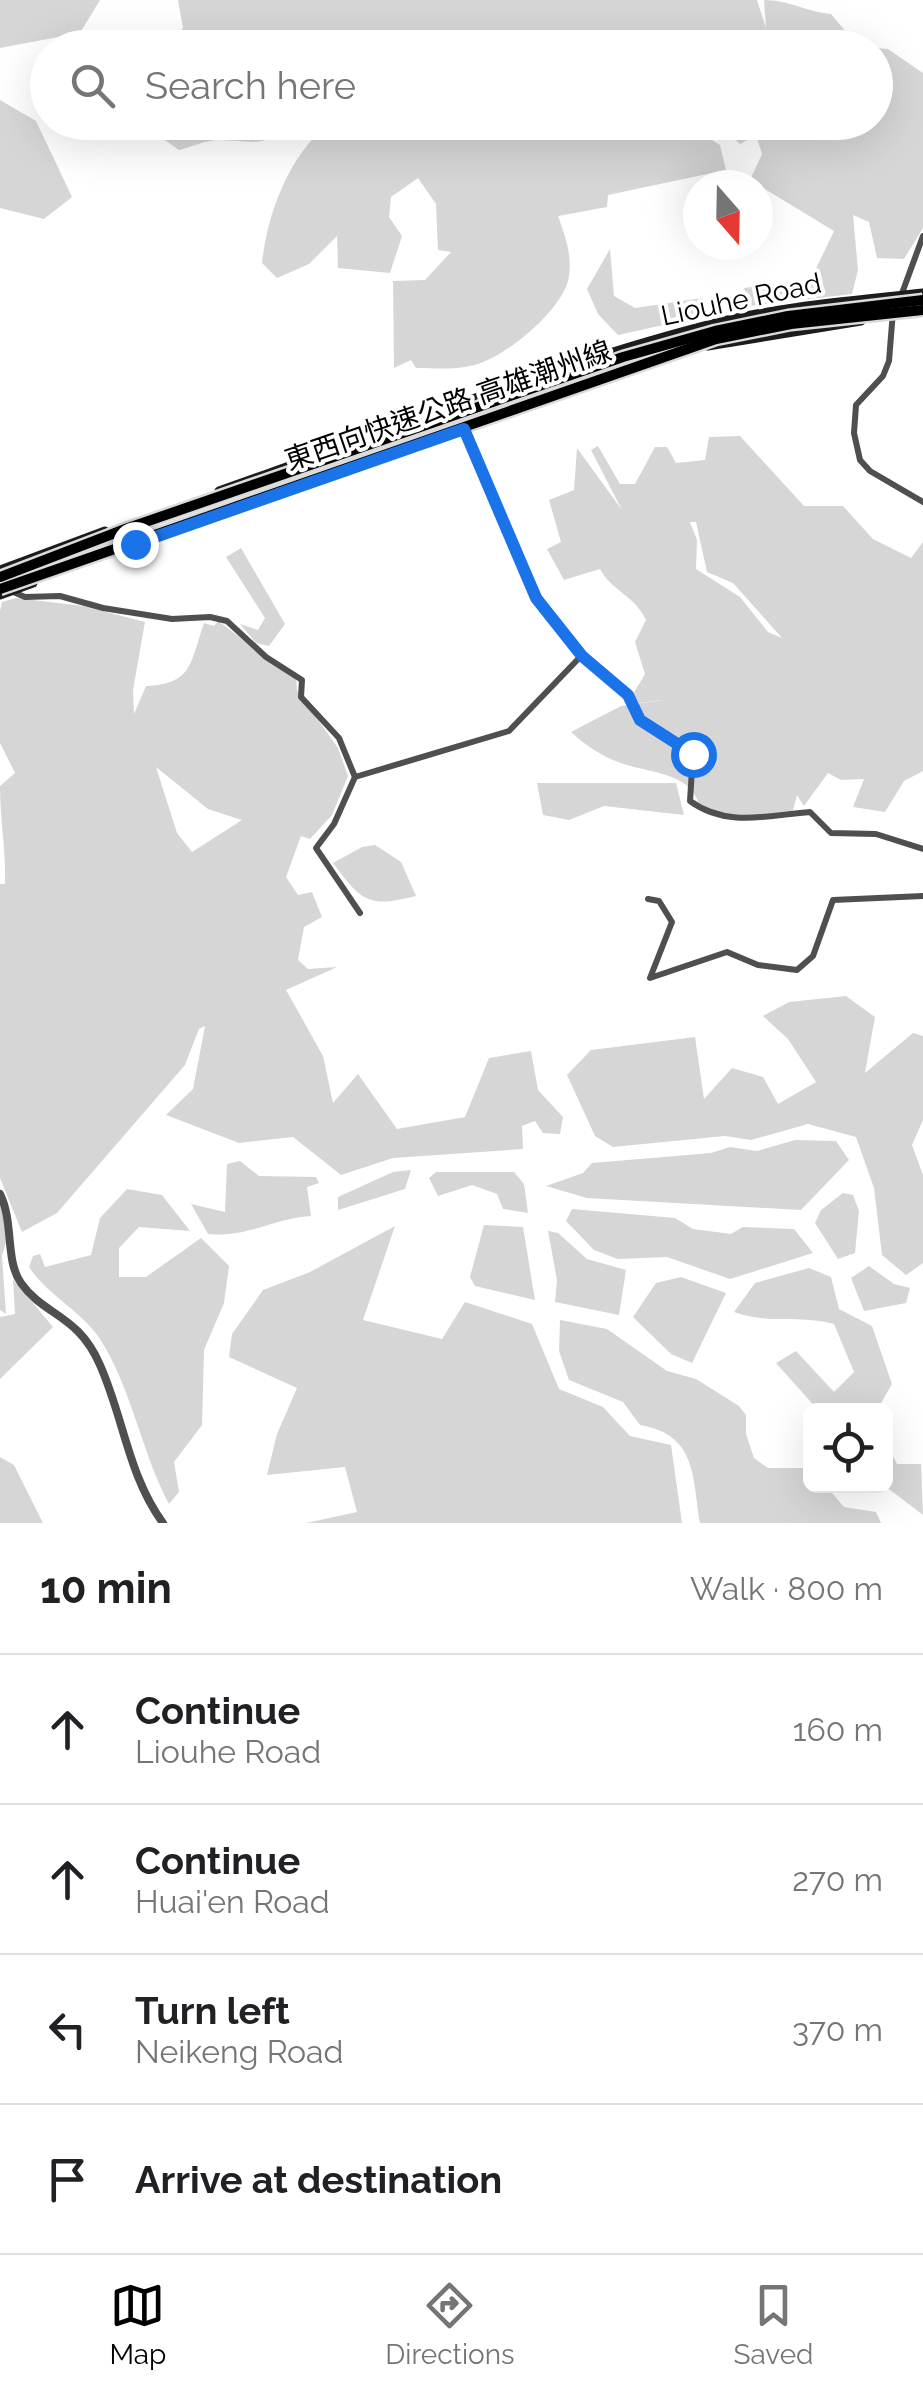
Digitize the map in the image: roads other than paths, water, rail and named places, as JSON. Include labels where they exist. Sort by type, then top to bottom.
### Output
[{"type":"highway","name":"東西向快速公路 高雄潮州線","points":[[0,574],[624,357],[714,330],[923,297]]},
{"type":"highway","name":"東西向快速公路 高雄潮州線","points":[[4,592],[716,338],[923,312]]},
{"type":"main road","name":"Liouhe Road","points":[[0,574],[623,350],[714,324],[901,296],[923,297]]},
{"type":"main road","name":"Liouhe Road","points":[[4,592],[716,344],[923,312]]},
{"type":"street","points":[[923,236],[889,319],[890,361],[883,376],[856,405],[854,432],[860,460],[870,471],[923,502]]},
{"type":"street","points":[[456,408],[536,598],[582,656],[628,695],[640,720],[693,754],[690,801],[706,812],[760,820],[810,812],[832,833],[876,834],[923,849]]},
{"type":"street","points":[[4,592],[25,597],[60,596],[103,608],[172,619],[210,617],[227,622],[266,657],[302,680],[301,696],[339,738],[355,777],[334,824],[316,848],[360,913]]},
{"type":"street","points":[[355,777],[510,731],[582,656]]},
{"type":"street","points":[[648,899],[659,901],[672,922],[650,978],[727,952],[758,965],[798,970],[813,956],[834,900],[923,896]]},
{"type":"street","points":[[0,1194],[10,1214],[15,1274],[24,1288],[66,1318],[90,1346],[107,1383],[139,1488],[163,1523]]}]
